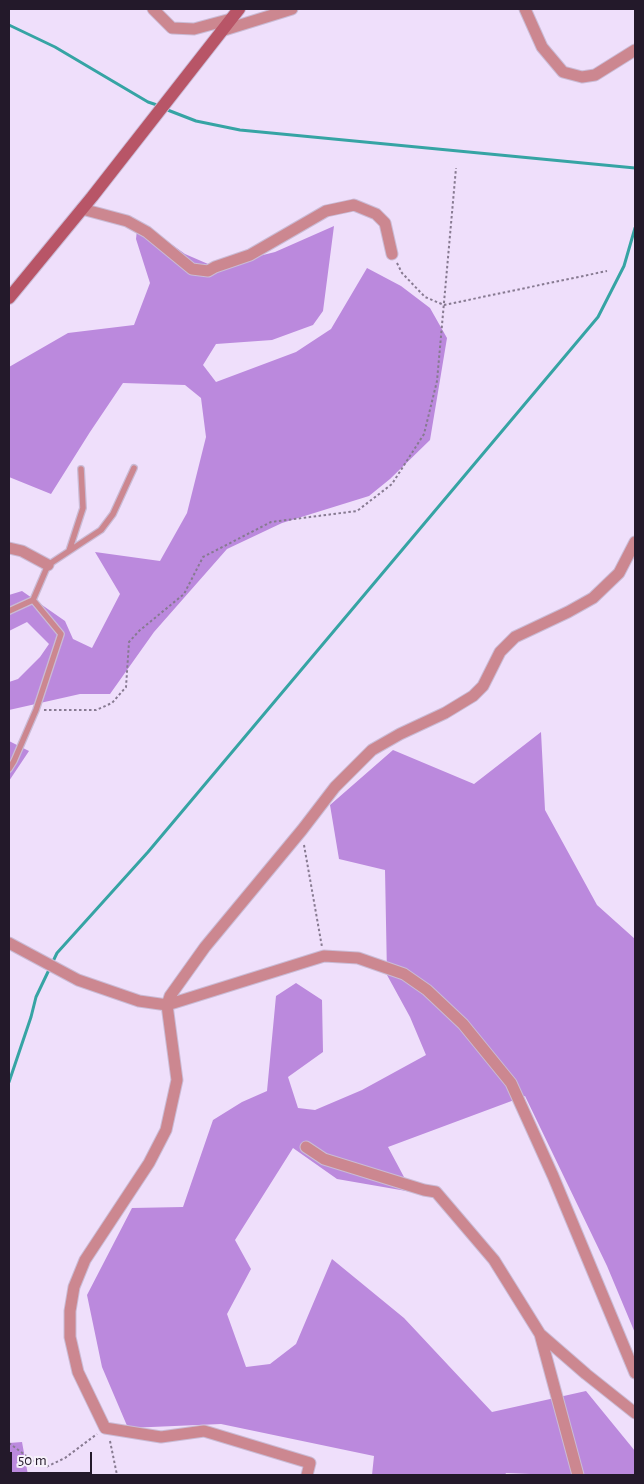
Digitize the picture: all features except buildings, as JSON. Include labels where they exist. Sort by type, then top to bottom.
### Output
[{"type":"street","points":[[153,9],[172,28],[194,29],[231,19]]},
{"type":"street","points":[[9,298],[82,209],[239,9]]},
{"type":"street","points":[[221,31],[292,9]]},
{"type":"street","points":[[525,9],[542,47],[564,72],[582,77],[596,75],[635,50]]},
{"type":"street","points":[[82,209],[127,221],[147,232],[192,269],[208,271],[250,255],[326,210],[354,205],[376,214],[385,223],[392,254]]},
{"type":"street","points":[[307,1475],[310,1463],[204,1431],[161,1437],[105,1428],[78,1372],[70,1337],[70,1312],[74,1286],[85,1260],[150,1163],[166,1130],[177,1080],[168,1004],[170,996],[205,947],[302,830],[335,787],[372,750],[400,734],[446,713],[473,696],[483,686],[500,652],[515,637],[593,598],[619,573],[635,542]]},
{"type":"street","points":[[9,548],[22,551],[48,565]]},
{"type":"street","points":[[9,943],[78,980],[139,1000],[168,1004],[324,956],[358,958],[404,974],[428,990],[463,1024],[511,1083],[553,1176],[635,1373]]},
{"type":"street","points":[[306,1147],[324,1158],[424,1190],[436,1192],[494,1260],[540,1334],[578,1475]]},
{"type":"street","points":[[540,1334],[635,1413]]},
{"type":"lane","points":[[9,611],[34,600],[48,565],[102,530],[113,514],[134,468]]},
{"type":"lane","points":[[69,551],[84,508],[81,469]]},
{"type":"lane","points":[[9,769],[36,710],[61,634],[34,600]]},
{"type":"path","points":[[36,710],[96,710],[112,703],[126,687],[129,642],[139,631],[184,594],[203,557],[271,522],[357,511],[392,484],[424,434],[437,381],[456,168]]},
{"type":"path","points":[[392,254],[402,273],[425,297],[444,305],[607,271]]},
{"type":"path","points":[[302,830],[324,956]]},
{"type":"path","points":[[9,1442],[29,1458],[46,1467],[65,1458],[105,1428],[118,1475]]},
{"type":"shaded area","points":[[138,220],[185,254],[215,267],[275,252],[334,226],[323,311],[313,325],[272,340],[216,344],[203,365],[216,382],[296,352],[331,329],[367,268],[401,286],[430,308],[447,338],[430,440],[390,479],[369,496],[282,523],[227,549],[154,632],[110,694],[80,694],[9,710],[9,682],[18,679],[40,657],[49,644],[27,622],[9,631],[9,595],[22,591],[65,621],[73,639],[92,648],[120,594],[95,552],[160,561],[187,513],[206,437],[201,398],[185,385],[123,383],[51,494],[9,477],[9,367],[68,333],[134,325],[150,283],[136,239]]},
{"type":"shaded area","points":[[541,732],[545,810],[597,905],[635,939],[635,1333],[607,1266],[525,1096],[388,1147],[412,1192],[337,1179],[293,1148],[235,1240],[251,1269],[227,1314],[246,1367],[270,1364],[296,1344],[332,1259],[404,1318],[492,1412],[586,1391],[635,1451],[635,1475],[506,1473],[505,1475],[372,1475],[374,1456],[221,1424],[128,1428],[102,1367],[87,1295],[132,1208],[183,1207],[213,1120],[242,1102],[267,1091],[276,996],[296,983],[322,1000],[323,1052],[288,1077],[298,1108],[315,1110],[362,1090],[426,1055],[410,1017],[387,975],[385,870],[339,859],[330,805],[393,750],[474,784]]},
{"type":"shaded area","points":[[9,741],[29,751],[9,781]]},
{"type":"shaded area","points":[[22,1442],[28,1475],[9,1475],[9,1443]]},
{"type":"waterway","points":[[9,25],[55,47],[148,102],[160,106]]},
{"type":"waterway","points":[[165,109],[196,121],[240,130],[635,168]]},
{"type":"waterway","points":[[9,1082],[36,997],[57,953],[148,852],[598,317],[624,266],[635,228]]}]
